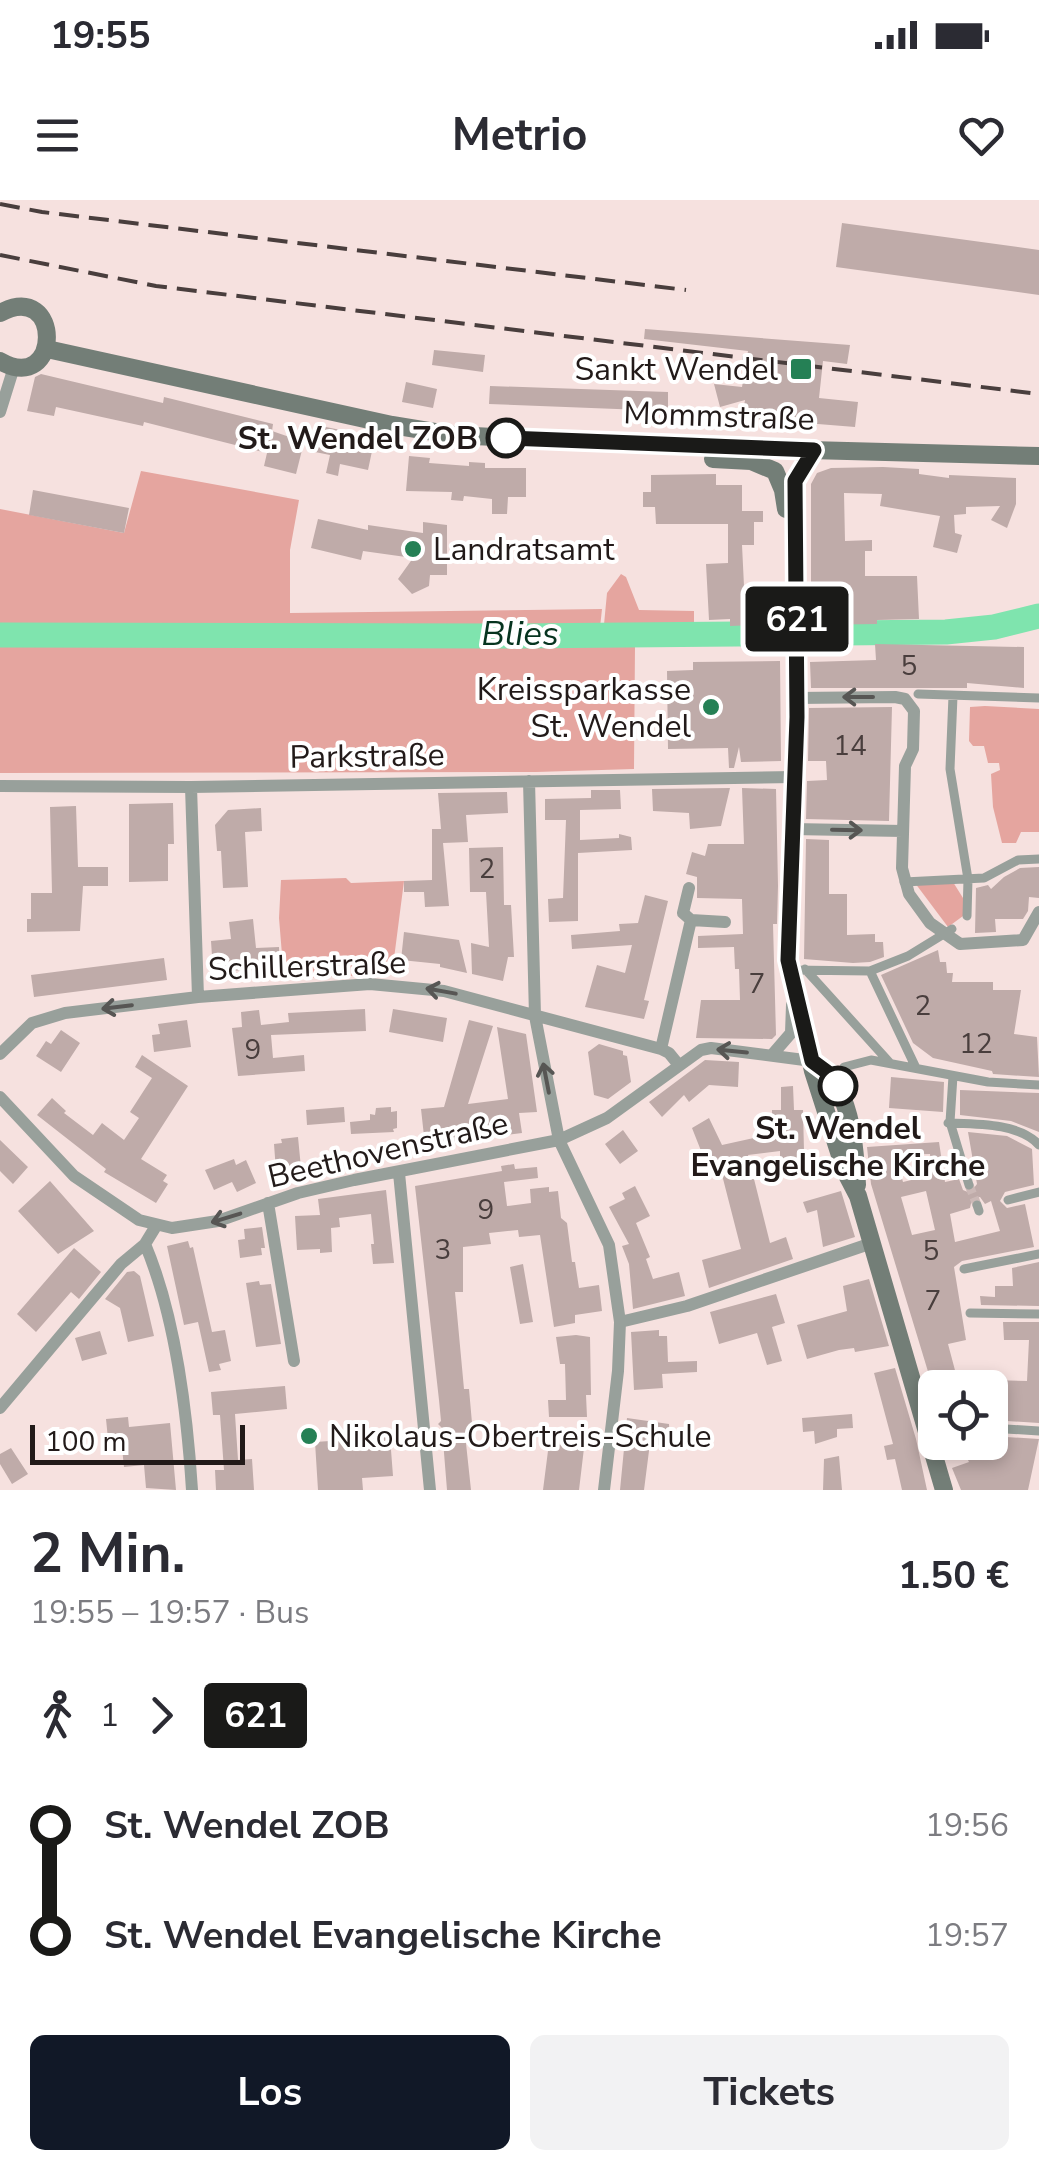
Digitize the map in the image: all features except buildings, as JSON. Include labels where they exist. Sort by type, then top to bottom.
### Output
[{"type":"main road","points":[[0,313],[17,307],[34,311],[47,327],[46,349],[33,363],[7,364]]},
{"type":"main road","name":"Mommstraße","points":[[46,349],[453,436],[1039,456]]},
{"type":"main road","points":[[627,443],[687,456],[751,461],[775,471],[783,490],[796,568]]},
{"type":"main road","points":[[814,450],[795,481],[794,966],[812,1061],[831,1075],[838,1086],[851,1133],[858,1196],[944,1490]]},
{"type":"street","points":[[0,412],[7,364]]},
{"type":"street","points":[[918,694],[1039,698]]},
{"type":"street","points":[[953,696],[950,768],[968,879],[967,916]]},
{"type":"street","points":[[796,698],[894,697],[905,700],[914,711],[914,748],[904,766],[904,882],[914,903],[960,944],[1023,940],[1039,912]]},
{"type":"street","name":"Parkstraße","points":[[0,786],[191,787],[794,777]]},
{"type":"street","points":[[529,781],[535,1016],[558,1140],[609,1245],[620,1322],[604,1490]]},
{"type":"street","points":[[191,787],[198,998]]},
{"type":"street","points":[[792,829],[903,830]]},
{"type":"street","points":[[904,882],[984,878],[1018,860],[1039,860]]},
{"type":"street","points":[[689,888],[684,913],[691,920],[725,922]]},
{"type":"street","points":[[661,1049],[691,920]]},
{"type":"street","points":[[794,966],[870,971],[948,932]]},
{"type":"street","points":[[772,1055],[791,1033],[794,966]]},
{"type":"street","points":[[794,966],[890,1063]]},
{"type":"street","points":[[870,971],[916,1068]]},
{"type":"street","name":"Schillerstraße","points":[[0,1054],[22,1031],[44,1017],[198,998],[370,984],[444,991],[661,1049],[678,1064]]},
{"type":"street","name":"Beethovenstraße","points":[[156,1226],[218,1221],[298,1193],[558,1140],[607,1118],[692,1054],[711,1048],[812,1061]]},
{"type":"street","points":[[844,1068],[872,1060],[988,1082],[1039,1085]]},
{"type":"street","points":[[953,1076],[948,1122],[969,1185]]},
{"type":"street","points":[[0,1097],[74,1176],[124,1211],[156,1226],[145,1244],[122,1264],[0,1408]]},
{"type":"street","points":[[948,1122],[1026,1132],[1039,1145]]},
{"type":"street","points":[[399,1173],[430,1490]]},
{"type":"street","points":[[1008,1200],[1039,1192]]},
{"type":"street","points":[[268,1203],[294,1361]]},
{"type":"street","points":[[620,1322],[687,1306],[872,1243]]},
{"type":"street","points":[[145,1244],[182,1382],[192,1490]]},
{"type":"street","points":[[964,1269],[1039,1254]]},
{"type":"street","points":[[970,1313],[1039,1314]]},
{"type":"street","points":[[1008,1429],[1039,1430]]},
{"type":"shaded area","points":[[141,471],[299,500],[290,550],[290,613],[602,609],[598,646],[635,646],[634,769],[0,773],[0,509],[124,533]]},
{"type":"shaded area","points":[[621,574],[626,577],[639,610],[694,611],[694,634],[603,635],[607,593]]},
{"type":"shaded area","points":[[970,707],[1039,709],[1039,832],[1021,832],[1016,843],[1002,843],[993,807],[991,774],[1000,770],[999,763],[988,763],[984,746],[973,746],[969,741]]},
{"type":"shaded area","points":[[346,878],[351,883],[404,881],[392,974],[284,979],[279,918],[281,880]]},
{"type":"shaded area","points":[[953,882],[963,898],[963,916],[948,927],[915,883]]},
{"type":"waterway","name":"Blies","points":[[0,635],[946,632],[994,627],[1039,616]]},
{"type":"tunnel","points":[[969,1185],[977,1205]]},
{"type":"railway","points":[[0,204],[686,290]]},
{"type":"railway","points":[[0,255],[156,286],[1039,394]]},
{"type":"bus line","name":"621","points":[[506,438],[814,450],[800,467],[795,481],[797,717],[788,960],[812,1061],[831,1075],[838,1086]]},
{"type":"place","name":"Sankt Wendel","points":[[801,369]]},
{"type":"place","name":"St. Wendel ZOB","points":[[506,438]]},
{"type":"place","name":"Landratsamt","points":[[413,549]]},
{"type":"place","name":"Kreissparkasse St. Wendel","points":[[711,707]]},
{"type":"place","name":"St. Wendel Evangelische Kirche","points":[[838,1086]]},
{"type":"place","name":"Nikolaus-Obertreis-Schule","points":[[309,1436]]}]
